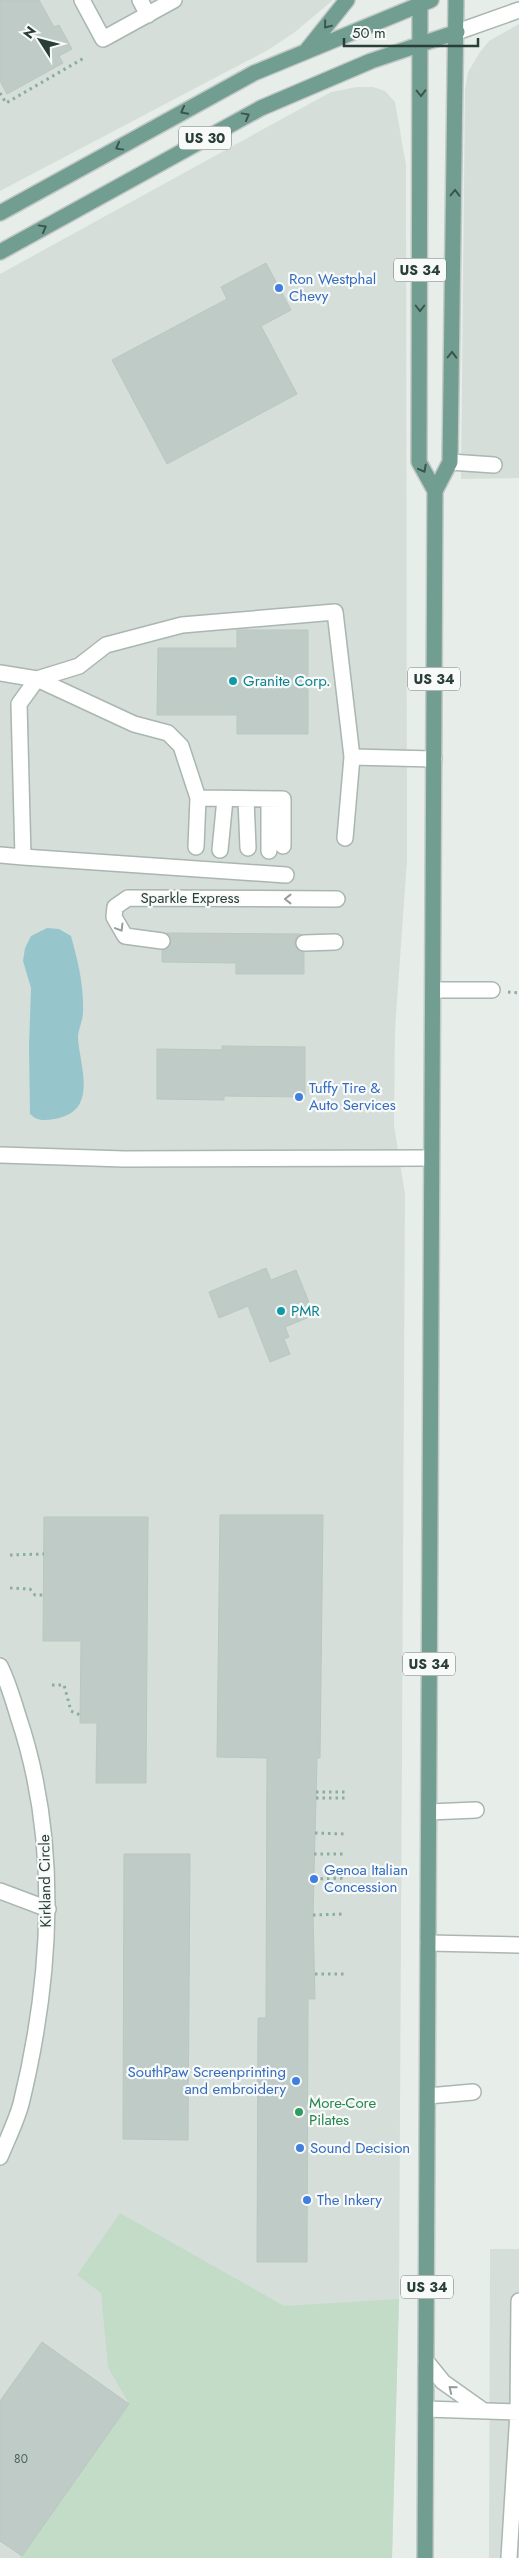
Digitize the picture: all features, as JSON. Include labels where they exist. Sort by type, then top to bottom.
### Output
[{"type":"main road","points":[[306,51],[347,0]]},
{"type":"main road","name":"US 34","points":[[426,2558],[435,491],[450,462],[456,0]]},
{"type":"main road","name":"US 30","points":[[0,213],[254,73],[424,1]]},
{"type":"main road","name":"US 34","points":[[424,1],[420,44],[419,462],[435,491]]},
{"type":"main road","name":"US 30","points":[[0,252],[261,108],[317,83],[457,32]]},
{"type":"street","points":[[82,0],[103,39],[174,0]]},
{"type":"street","points":[[140,0],[148,14]]},
{"type":"street","points":[[457,32],[519,10]]},
{"type":"street","points":[[450,462],[494,465]]},
{"type":"street","points":[[23,857],[19,704],[37,679],[79,666],[106,645],[182,625],[335,612],[352,757],[346,838]]},
{"type":"street","points":[[0,673],[37,679],[134,724],[168,733],[181,746],[198,798],[196,847]]},
{"type":"street","points":[[352,757],[434,759]]},
{"type":"street","points":[[198,798],[284,799],[283,846]]},
{"type":"street","points":[[220,850],[225,799]]},
{"type":"street","points":[[246,799],[248,848]]},
{"type":"street","points":[[269,799],[269,851]]},
{"type":"street","points":[[0,855],[286,875]]},
{"type":"street","name":"Sparkle Express","points":[[162,941],[125,936],[114,917],[115,907],[128,898],[336,899]]},
{"type":"street","points":[[304,943],[335,942]]},
{"type":"street","points":[[433,990],[492,990]]},
{"type":"street","points":[[0,1155],[124,1159],[431,1158]]},
{"type":"street","name":"Kirkland Circle","points":[[0,1666],[28,1746],[38,1792],[43,1820],[48,1908],[38,2012],[20,2106],[0,2157]]},
{"type":"street","points":[[429,1812],[476,1810]]},
{"type":"street","points":[[0,1891],[48,1908]]},
{"type":"street","points":[[428,1943],[519,1945]]},
{"type":"street","points":[[428,2096],[473,2092]]},
{"type":"street","points":[[510,2558],[515,2538],[519,2301]]},
{"type":"street","points":[[426,2361],[443,2382],[484,2411]]},
{"type":"street","points":[[426,2409],[518,2412]]},
{"type":"path","points":[[0,93],[6,103],[84,58]]},
{"type":"path","points":[[10,1555],[44,1554]]},
{"type":"path","points":[[10,1588],[30,1589],[35,1595],[44,1595]]},
{"type":"path","points":[[52,1685],[64,1685],[71,1711],[80,1715]]},
{"type":"path","points":[[316,1792],[346,1792]]},
{"type":"path","points":[[316,1798],[346,1798]]},
{"type":"path","points":[[315,1834],[346,1834]]},
{"type":"path","points":[[314,1854],[345,1854]]},
{"type":"path","points":[[314,1879],[345,1878]]},
{"type":"path","points":[[313,1915],[345,1914]]},
{"type":"path","points":[[314,1974],[345,1974]]},
{"type":"shaded area","points":[[0,0],[333,0],[295,32],[268,50],[0,191]]},
{"type":"shaded area","points":[[519,24],[519,478],[461,479],[465,91],[468,72],[480,52],[489,41]]},
{"type":"shaded area","points":[[357,87],[373,87],[385,91],[395,102],[406,165],[407,860],[395,1030],[394,1125],[405,1194],[399,2299],[392,2558],[0,2558],[0,274],[331,92]]},
{"type":"shaded area","points":[[490,2249],[519,2249],[519,2558],[489,2558]]},
{"type":"green space","points":[[120,2213],[284,2306],[399,2299],[392,2558],[20,2558],[129,2404],[108,2367],[101,2293],[77,2275]]},
{"type":"water","points":[[47,928],[59,929],[71,936],[78,964],[83,1015],[78,1038],[84,1088],[80,1103],[73,1111],[59,1118],[45,1120],[30,1114],[29,1047],[31,988],[23,961],[25,948],[31,936]]},
{"type":"building","points":[[0,0],[39,0],[54,27],[59,25],[72,49],[59,56],[63,63],[7,94],[0,81]]},
{"type":"building","points":[[266,263],[291,310],[261,326],[297,394],[167,464],[112,360],[227,299],[221,287]]},
{"type":"building","name":"Granite Corp.","points":[[237,630],[308,630],[308,734],[237,734],[237,715],[157,715],[158,648],[237,648]]},
{"type":"building","points":[[167,933],[301,934],[296,938],[295,944],[299,951],[304,952],[304,974],[236,974],[236,963],[162,962],[162,950],[169,947],[171,943]]},
{"type":"building","points":[[222,1046],[305,1047],[305,1097],[224,1096],[224,1100],[157,1099],[157,1049],[222,1050]]},
{"type":"building","name":"PMR","points":[[266,1268],[271,1280],[296,1270],[314,1315],[285,1327],[289,1337],[284,1339],[290,1354],[270,1362],[248,1306],[219,1318],[209,1292]]},
{"type":"building","points":[[220,1515],[323,1515],[320,1758],[317,1758],[313,1915],[315,1999],[308,1999],[307,2262],[257,2262],[258,2018],[266,2018],[267,1758],[217,1757]]},
{"type":"building","points":[[44,1517],[148,1517],[146,1783],[96,1783],[97,1723],[80,1723],[81,1641],[43,1641]]},
{"type":"building","points":[[124,1854],[190,1854],[188,2140],[123,2139]]},
{"type":"building","points":[[42,2342],[129,2404],[22,2556],[0,2541],[0,2401]]},
{"type":"tunnel","points":[[162,941],[304,943]]},
{"type":"place","name":"Ron Westphal Chevy","points":[[279,288]]},
{"type":"place","name":"Granite Corp.","points":[[233,681]]},
{"type":"place","name":"Tuffy Tire & Auto Services","points":[[299,1097]]},
{"type":"place","name":"PMR","points":[[281,1311]]},
{"type":"place","name":"Genoa Italian Concession","points":[[314,1879]]},
{"type":"place","name":"SouthPaw Screenprinting and embroidery","points":[[296,2081]]},
{"type":"place","name":"More-Core Pilates","points":[[299,2112]]},
{"type":"place","name":"Sound Decision","points":[[300,2148]]},
{"type":"place","name":"The Inkery","points":[[307,2200]]}]
